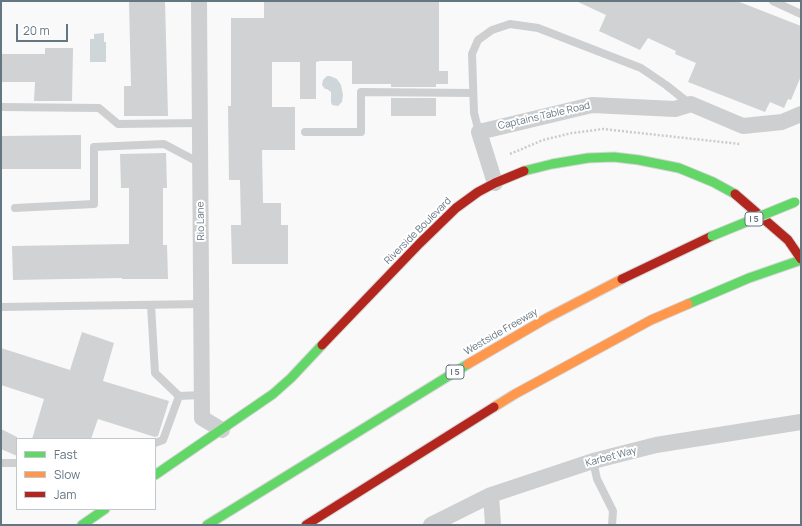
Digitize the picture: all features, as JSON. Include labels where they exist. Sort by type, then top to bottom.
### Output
[{"type":"main road","name":"Riverside Boulevard","points":[[156,474],[273,394],[291,378],[444,218],[466,200],[495,183],[534,168],[588,158],[614,157],[659,163],[696,175],[714,182],[734,194],[788,240],[801,259]]},
{"type":"main road","name":"Westside Freeway","points":[[207,525],[436,383],[547,318],[621,279],[712,236],[798,201]]},
{"type":"main road","points":[[306,525],[515,394],[651,320],[749,278],[801,259]]},
{"type":"main road","points":[[82,525],[104,510]]},
{"type":"street","name":"Rio Lane","points":[[199,1],[202,418],[222,430]]},
{"type":"street","name":"Captains Table Road","points":[[479,132],[592,104],[675,109],[691,104]]},
{"type":"street","points":[[691,104],[744,126],[782,122],[801,114]]},
{"type":"street","points":[[479,132],[495,183]]},
{"type":"street","name":"Karbet Way","points":[[431,525],[491,495],[593,461],[656,445],[801,422]]},
{"type":"street","points":[[491,495],[493,525]]},
{"type":"lane","points":[[773,1],[801,14]]},
{"type":"lane","points":[[479,132],[474,113],[472,93],[472,54],[478,40],[492,30],[510,24],[538,28],[641,68],[691,104]]},
{"type":"lane","points":[[305,132],[361,132],[361,92],[472,93]]},
{"type":"lane","points":[[1,107],[99,108],[118,124],[200,123]]},
{"type":"lane","points":[[15,208],[94,204],[94,147],[164,144],[200,164]]},
{"type":"lane","points":[[1,307],[202,304]]},
{"type":"lane","points":[[151,305],[155,373],[179,396],[202,395]]},
{"type":"lane","points":[[156,443],[163,440],[179,396]]},
{"type":"lane","points":[[593,461],[597,479],[613,511],[612,525]]},
{"type":"lane","points":[[1,463],[16,463]]},
{"type":"path","points":[[507,156],[514,151],[543,140],[572,133],[603,130],[743,144]]},
{"type":"shaded area","points":[[104,33],[104,42],[106,42],[106,62],[90,62],[90,39],[94,39],[94,34]]},
{"type":"shaded area","points":[[327,76],[337,79],[341,85],[343,95],[342,102],[338,106],[332,105],[331,92],[325,89],[322,85],[323,80]]},
{"type":"building","points":[[129,1],[165,1],[168,116],[124,116],[124,86],[131,86]]},
{"type":"building","points":[[264,1],[439,1],[439,71],[448,71],[448,84],[436,84],[436,87],[391,87],[391,84],[352,84],[352,61],[320,61],[316,62],[316,99],[300,99],[300,62],[272,62],[272,107],[295,107],[295,150],[262,150],[263,203],[281,203],[281,225],[288,225],[288,264],[232,264],[231,225],[241,225],[240,180],[229,180],[228,106],[231,106],[231,18],[264,18]]},
{"type":"building","points":[[576,1],[737,1],[801,26],[801,76],[791,100],[788,99],[784,108],[770,102],[765,112],[688,82],[696,63],[675,54],[676,51],[648,38],[640,50],[599,31],[606,15]]},
{"type":"building","points":[[45,48],[73,48],[72,101],[34,101],[35,82],[1,82],[1,54],[45,54]]},
{"type":"building","points":[[391,98],[436,98],[436,116],[391,116]]},
{"type":"building","points":[[81,135],[81,169],[1,169],[1,136]]},
{"type":"building","points":[[166,153],[167,188],[163,188],[163,245],[167,245],[168,279],[122,278],[13,280],[12,246],[129,244],[129,188],[121,188],[120,154]]},
{"type":"building","points":[[82,332],[114,343],[103,381],[169,401],[158,436],[155,437],[98,419],[91,438],[32,438],[44,399],[1,385],[1,348],[70,370]]},
{"type":"building","points":[[1,429],[17,437],[16,456],[1,449]]},
{"type":"traffic: fast","points":[[524,171],[552,164],[588,158],[614,157],[639,160],[679,168],[713,182],[735,194]]},
{"type":"traffic: fast","points":[[712,236],[795,202]]},
{"type":"traffic: fast","points":[[688,304],[749,278],[801,260]]},
{"type":"traffic: fast","points":[[156,474],[273,394],[291,378],[322,345]]},
{"type":"traffic: fast","points":[[207,525],[468,364]]},
{"type":"traffic: fast","points":[[82,525],[104,510]]},
{"type":"traffic: slow","points":[[468,364],[547,318],[622,279]]},
{"type":"traffic: slow","points":[[494,407],[651,320],[688,304]]},
{"type":"traffic: jam","points":[[322,345],[420,243],[456,208],[478,192],[524,171]]},
{"type":"traffic: jam","points":[[735,194],[788,240],[801,259]]},
{"type":"traffic: jam","points":[[622,279],[712,236]]},
{"type":"traffic: jam","points":[[306,525],[494,407]]}]
